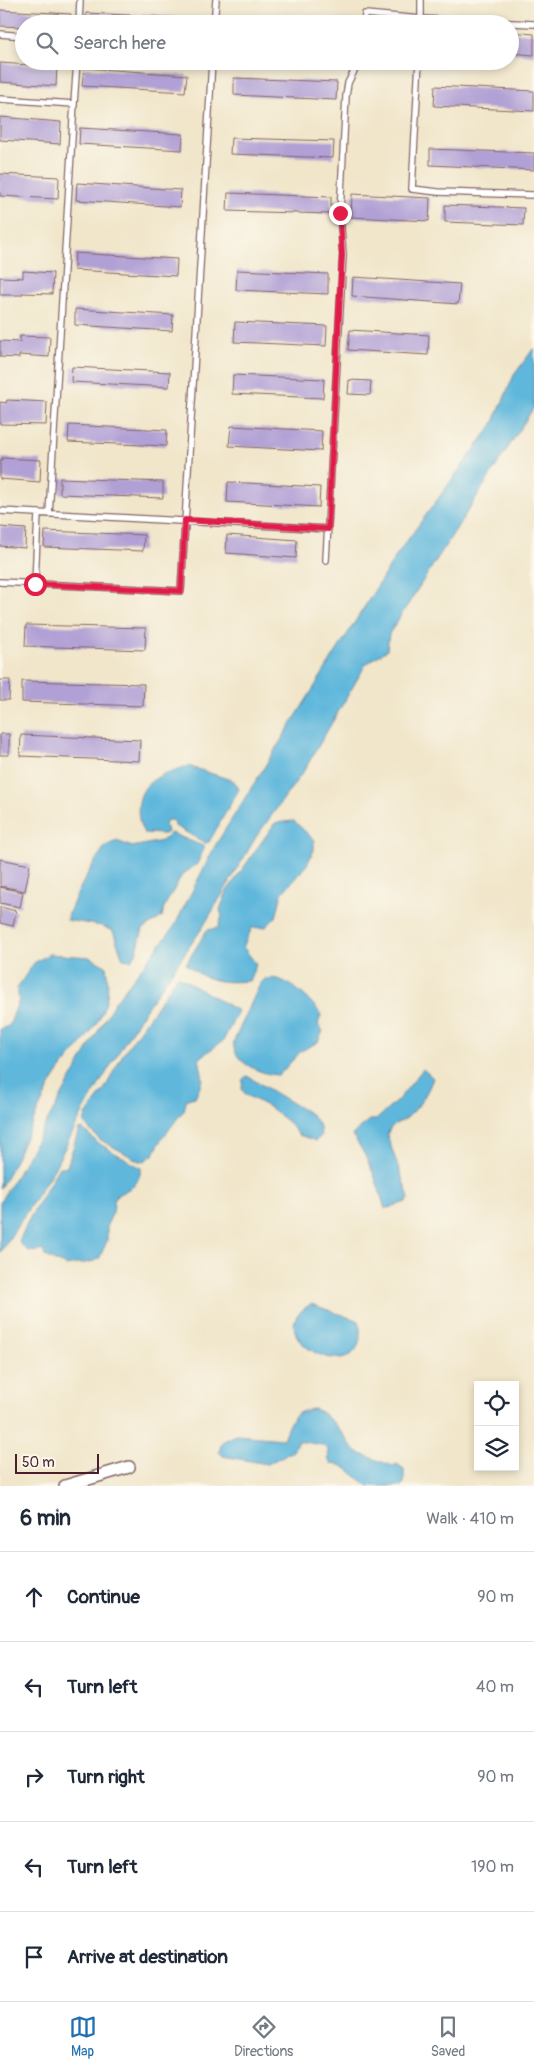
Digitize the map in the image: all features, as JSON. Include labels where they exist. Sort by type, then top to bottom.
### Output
[{"type":"street","points":[[65,1486],[128,1467]]},
{"type":"lane","points":[[79,15],[80,0]]},
{"type":"lane","points":[[215,15],[216,0]]},
{"type":"lane","points":[[421,0],[421,15]]},
{"type":"lane","points":[[519,24],[534,24]]},
{"type":"lane","points":[[0,34],[15,35]]},
{"type":"lane","points":[[49,514],[76,70]]},
{"type":"lane","points":[[0,582],[181,591],[211,70]]},
{"type":"lane","points":[[326,560],[342,255],[340,213],[346,96],[348,83],[354,70]]},
{"type":"lane","points":[[419,70],[412,189],[438,192],[534,195]]},
{"type":"lane","points":[[0,99],[74,104]]},
{"type":"lane","points":[[0,511],[328,529]]},
{"type":"lane","points":[[35,584],[38,513]]},
{"type":"water","points":[[534,348],[534,407],[389,634],[387,650],[366,664],[305,769],[256,837],[203,927],[138,1020],[85,1108],[54,1169],[0,1253],[0,1202],[114,1003],[174,927],[215,846],[398,553],[493,424],[514,375]]},
{"type":"water","points":[[188,766],[234,781],[239,789],[209,842],[205,843],[175,826],[173,820],[167,820],[165,824],[167,832],[164,834],[144,833],[138,812],[143,792],[156,778]]},
{"type":"water","points":[[294,821],[314,840],[314,850],[306,866],[282,893],[276,917],[266,927],[252,928],[243,947],[256,964],[249,981],[231,982],[215,980],[201,975],[186,964],[207,930],[218,928],[222,916],[220,910],[227,891],[275,823]]},
{"type":"water","points":[[171,833],[205,847],[197,864],[182,875],[164,907],[162,917],[143,929],[136,954],[131,960],[123,959],[113,931],[102,926],[67,920],[84,881],[106,846],[117,841],[132,847],[162,841]]},
{"type":"water","points":[[49,954],[89,957],[106,966],[108,986],[105,1005],[94,1026],[51,1084],[14,1163],[0,1188],[0,1029],[9,1026],[19,1000],[17,988],[34,963]]},
{"type":"water","points":[[178,976],[238,1011],[223,1041],[199,1058],[203,1079],[195,1097],[187,1099],[184,1110],[161,1140],[154,1154],[144,1161],[139,1161],[99,1139],[84,1124],[86,1115],[104,1090],[123,1054]]},
{"type":"water","points":[[265,979],[276,979],[289,984],[308,999],[321,1015],[318,1025],[323,1031],[318,1042],[301,1051],[279,1075],[256,1070],[248,1066],[237,1055],[234,1048],[234,1041],[260,984]]},
{"type":"water","points":[[423,1069],[433,1078],[426,1093],[414,1111],[394,1125],[387,1135],[409,1198],[406,1202],[385,1209],[372,1170],[363,1151],[352,1135],[369,1120],[376,1120],[398,1100]]},
{"type":"water","points":[[247,1076],[312,1115],[320,1127],[321,1136],[316,1141],[299,1135],[288,1122],[269,1107],[246,1095],[242,1089],[243,1079]]},
{"type":"water","points":[[79,1129],[84,1130],[98,1143],[141,1168],[136,1183],[115,1196],[113,1212],[107,1225],[107,1241],[99,1259],[66,1266],[45,1256],[43,1250],[30,1251],[19,1242],[27,1223],[59,1167],[67,1167]]},
{"type":"water","points":[[311,1304],[359,1321],[360,1341],[353,1353],[342,1358],[328,1357],[314,1352],[303,1344],[295,1332],[295,1320],[299,1313]]},
{"type":"water","points":[[314,1409],[321,1412],[336,1425],[356,1452],[393,1466],[397,1464],[404,1469],[404,1484],[402,1486],[369,1486],[346,1468],[331,1463],[328,1450],[323,1445],[298,1441],[293,1451],[267,1464],[223,1456],[219,1452],[222,1442],[236,1435],[283,1439],[296,1415]]},
{"type":"building","points":[[0,10],[71,14],[15,15],[15,27],[0,26]]},
{"type":"building","points":[[86,13],[127,15],[86,15]]},
{"type":"building","points":[[519,33],[534,34],[534,55],[519,54]]},
{"type":"building","points":[[0,63],[15,64],[15,70],[57,70],[56,86],[0,82]]},
{"type":"building","points":[[84,70],[187,75],[185,92],[82,86]]},
{"type":"building","points":[[234,78],[337,82],[336,100],[234,95]]},
{"type":"building","points":[[435,86],[534,91],[534,111],[434,106]]},
{"type":"building","points":[[0,117],[61,122],[60,144],[0,140]]},
{"type":"building","points":[[80,128],[183,134],[182,150],[79,144]]},
{"type":"building","points":[[231,138],[334,141],[333,158],[230,154]]},
{"type":"building","points":[[430,149],[534,153],[534,170],[430,165]]},
{"type":"building","points":[[0,174],[59,177],[58,199],[0,196]]},
{"type":"building","points":[[77,183],[181,190],[180,207],[76,200]]},
{"type":"building","points":[[228,193],[331,197],[331,214],[227,211]]},
{"type":"building","points":[[352,194],[430,198],[429,221],[351,217]]},
{"type":"building","points":[[445,205],[524,208],[523,225],[445,222]]},
{"type":"building","points":[[75,253],[177,259],[176,276],[74,270]]},
{"type":"building","points":[[237,270],[328,274],[328,294],[236,290]]},
{"type":"building","points":[[23,271],[53,273],[52,294],[22,293],[22,295],[0,295],[0,277],[23,278]]},
{"type":"building","points":[[353,277],[460,284],[458,304],[352,296]]},
{"type":"building","points":[[75,309],[173,315],[172,331],[75,325]]},
{"type":"building","points":[[235,322],[327,326],[326,346],[234,342]]},
{"type":"building","points":[[350,330],[429,335],[428,355],[348,350]]},
{"type":"building","points":[[20,336],[50,337],[49,357],[19,355],[19,358],[0,357],[0,341],[20,342]]},
{"type":"building","points":[[72,367],[170,372],[169,387],[71,382]]},
{"type":"building","points":[[233,375],[324,379],[323,398],[232,394]]},
{"type":"building","points":[[349,380],[371,381],[370,395],[348,394]]},
{"type":"building","points":[[7,400],[47,402],[46,425],[0,424],[0,402],[6,403]]},
{"type":"building","points":[[69,425],[167,430],[166,446],[68,442]]},
{"type":"building","points":[[231,426],[322,431],[321,451],[229,446]]},
{"type":"building","points":[[2,458],[41,460],[40,482],[0,479],[0,461],[2,461]]},
{"type":"building","points":[[60,478],[163,482],[163,498],[60,494]]},
{"type":"building","points":[[228,482],[320,487],[319,507],[227,502]]},
{"type":"building","points":[[0,527],[26,529],[25,548],[0,546]]},
{"type":"building","points":[[45,531],[144,535],[143,551],[44,547]]},
{"type":"building","points":[[227,535],[297,540],[296,558],[226,553]]},
{"type":"building","points":[[26,625],[146,628],[145,650],[25,646]]},
{"type":"building","points":[[0,680],[10,680],[9,700],[0,700]]},
{"type":"building","points":[[22,681],[144,684],[143,706],[22,702]]},
{"type":"building","points":[[0,734],[9,734],[9,755],[0,755]]},
{"type":"building","points":[[21,735],[140,740],[139,761],[20,756]]},
{"type":"building","points":[[0,859],[30,865],[25,891],[0,886]]},
{"type":"building","points":[[0,887],[23,892],[20,907],[0,903]]},
{"type":"building","points":[[0,907],[16,911],[13,926],[0,923]]},
{"type":"route","points":[[35,584],[181,591],[185,520],[328,529],[342,255],[340,213]]}]
